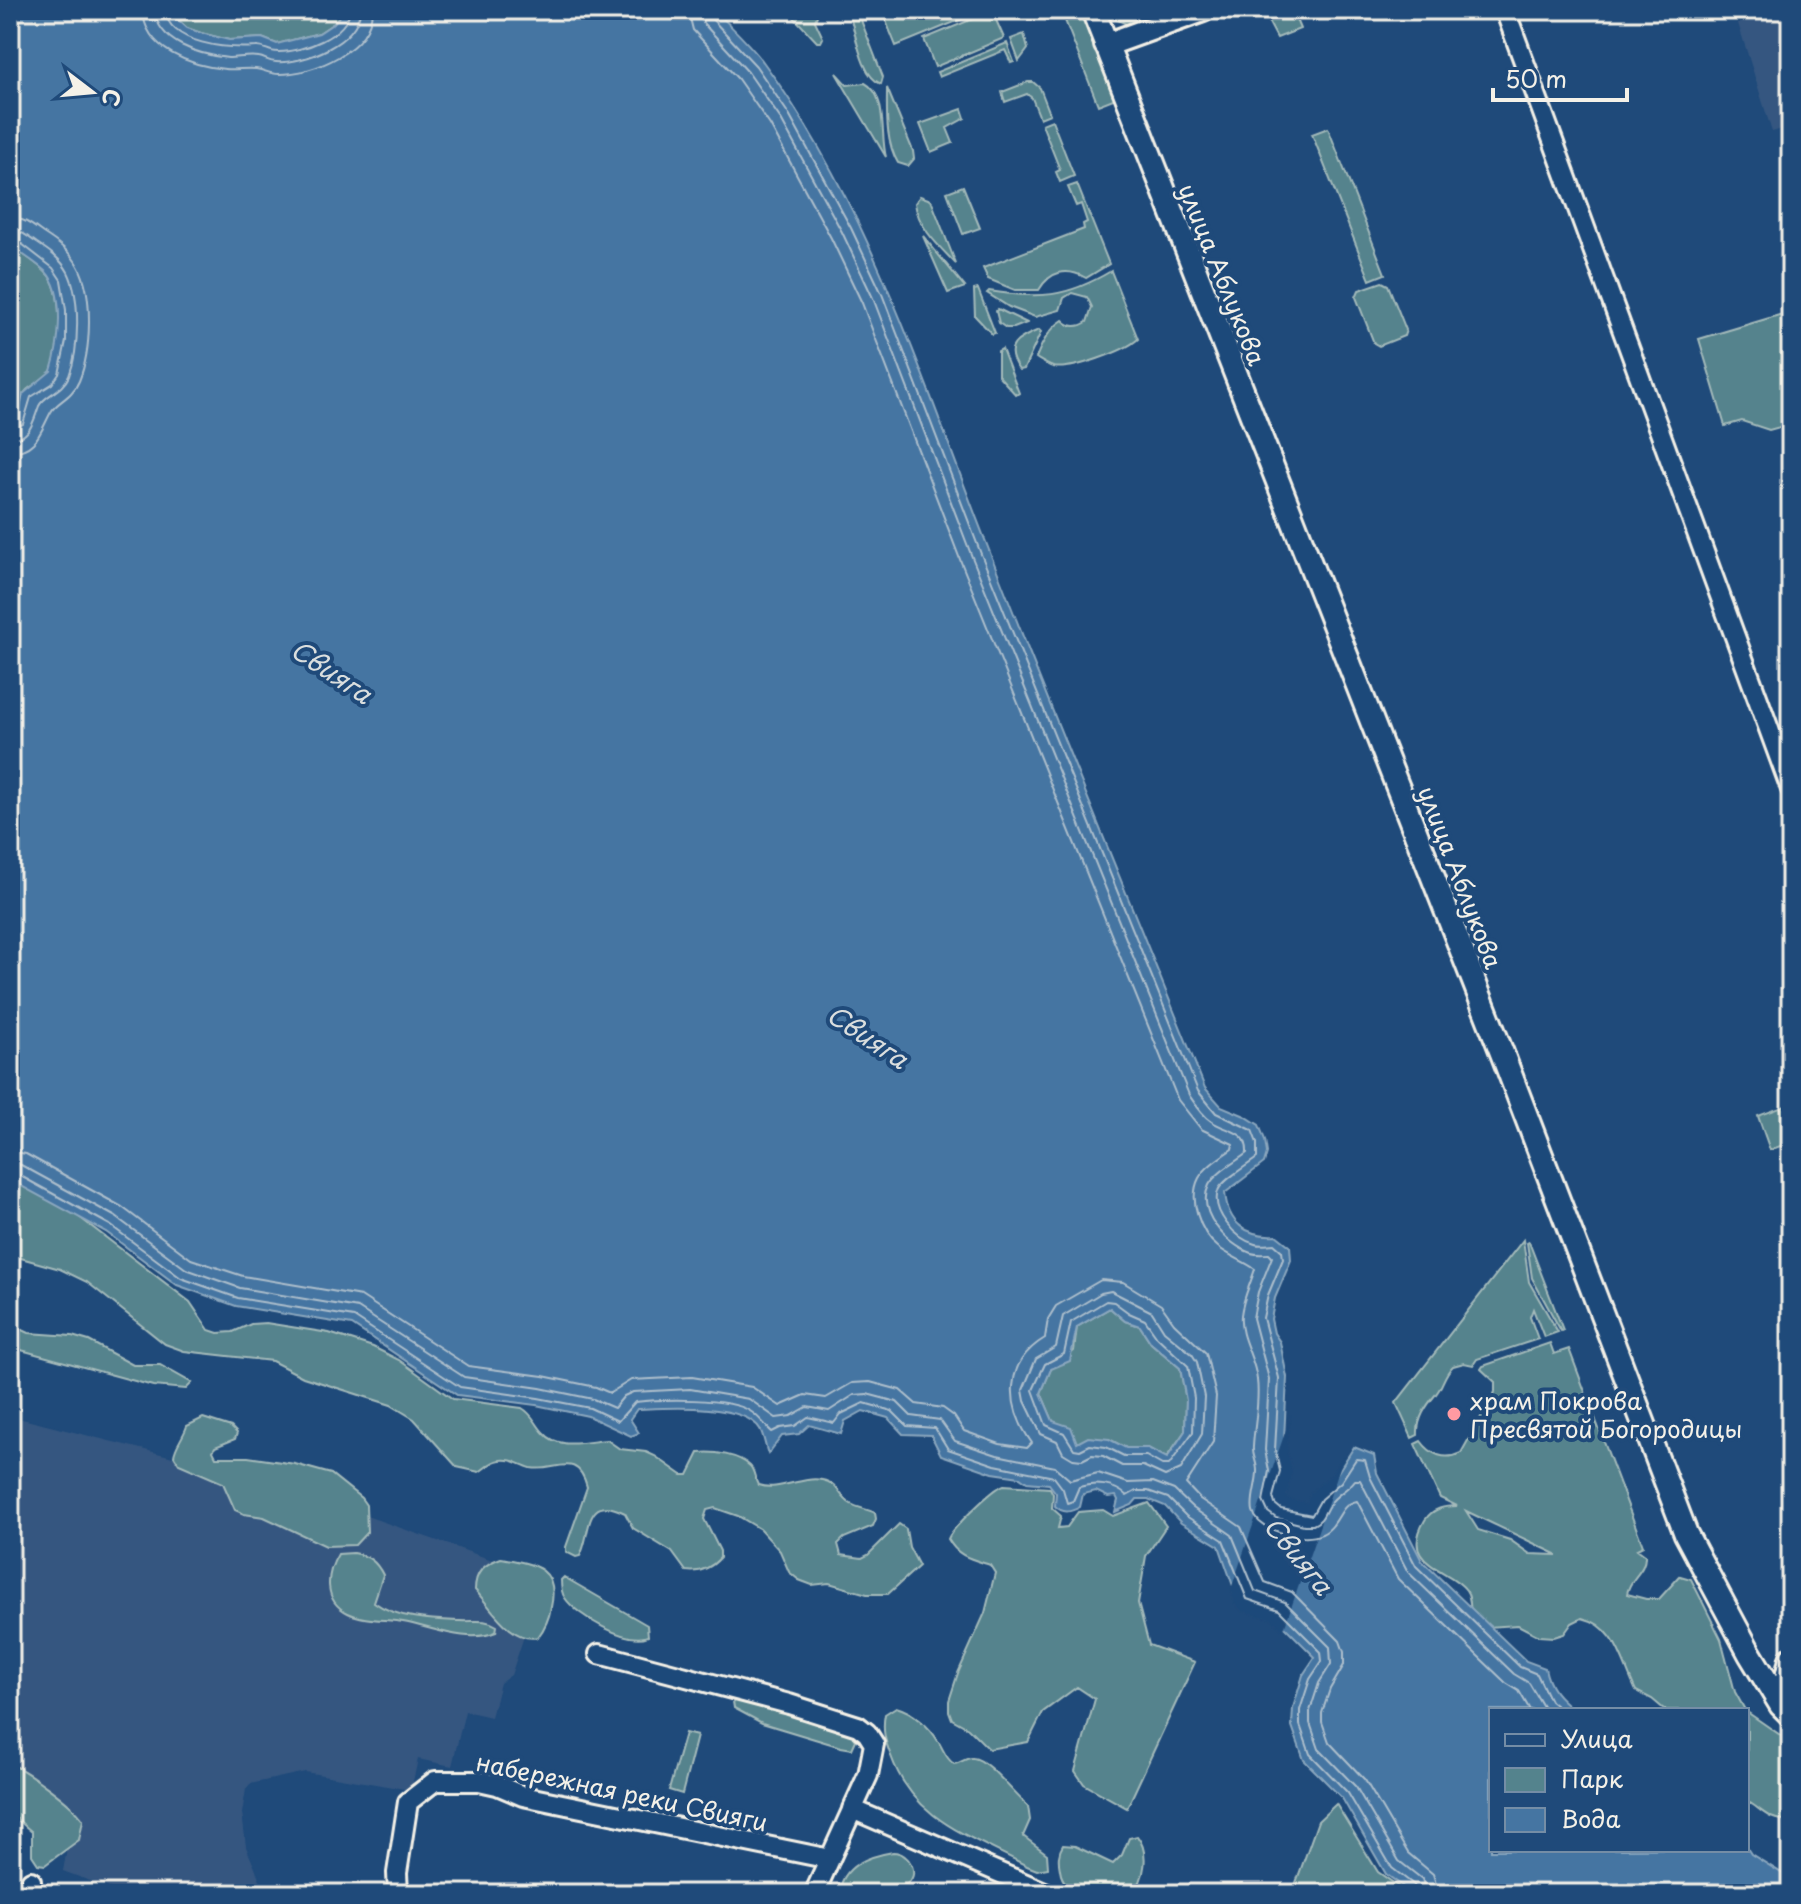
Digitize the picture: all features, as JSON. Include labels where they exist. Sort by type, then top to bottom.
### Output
[{"type":"street","name":"улица Аблукова","points":[[1093,10],[1502,1053],[1686,1534],[1698,1561],[1786,1710]]},
{"type":"street","points":[[1106,45],[1203,10]]},
{"type":"street","points":[[1505,10],[1791,789]]},
{"type":"street","points":[[599,1654],[789,1704],[858,1726],[867,1733],[874,1744],[868,1775],[814,1894]]},
{"type":"street","points":[[1786,1710],[1791,1659]]},
{"type":"street","name":"набережная реки Свияги","points":[[398,1894],[397,1873],[408,1802],[435,1781],[479,1781],[523,1796],[830,1859]]},
{"type":"street","points":[[852,1809],[1049,1894]]},
{"type":"shaded area","points":[[1784,10],[1791,33],[1791,126],[1772,132],[1738,23]]},
{"type":"shaded area","points":[[10,1416],[264,1480],[540,1577],[542,1582],[511,1675],[500,1683],[491,1717],[465,1711],[452,1766],[418,1759],[411,1790],[305,1772],[250,1784],[246,1789],[242,1813],[246,1847],[266,1894],[126,1894],[63,1871],[71,1827],[10,1791]]},
{"type":"green space","points":[[172,10],[344,10],[334,23],[319,33],[277,44],[262,38],[229,40],[201,33],[187,28]]},
{"type":"green space","points":[[787,10],[819,10],[815,21],[823,38],[821,42],[817,42]]},
{"type":"green space","points":[[848,10],[857,10],[883,77],[881,84],[863,63]]},
{"type":"green space","points":[[898,10],[984,10],[896,46],[884,16]]},
{"type":"green space","points":[[1061,10],[1083,10],[1116,98],[1098,105]]},
{"type":"green space","points":[[1106,10],[1177,10],[1131,26],[1111,17]]},
{"type":"green space","points":[[1267,10],[1292,10],[1300,29],[1277,38],[1266,17]]},
{"type":"green space","points":[[992,11],[1004,38],[935,67],[924,39]]},
{"type":"green space","points":[[1024,34],[1028,49],[1019,61],[1011,39]]},
{"type":"green space","points":[[1007,43],[1014,62],[1011,63],[1005,50],[939,77],[937,72]]},
{"type":"green space","points":[[836,73],[847,85],[865,83],[877,97],[886,157]]},
{"type":"green space","points":[[1028,82],[1040,88],[1050,114],[1040,118],[1032,98],[1027,94],[1005,102],[1002,92]]},
{"type":"green space","points":[[887,88],[913,151],[914,159],[908,166],[898,163],[891,146]]},
{"type":"green space","points":[[962,109],[965,118],[947,128],[953,143],[931,152],[920,124]]},
{"type":"green space","points":[[1052,120],[1074,176],[1060,182],[1056,172],[1060,170],[1042,124]]},
{"type":"green space","points":[[1328,128],[1385,274],[1370,280],[1312,134]]},
{"type":"green space","points":[[1077,184],[1109,264],[1086,278],[1066,272],[1054,275],[1039,290],[1015,290],[988,279],[983,268],[1084,229],[1083,224],[1087,222],[1081,204],[1076,206],[1068,187]]},
{"type":"green space","points":[[963,186],[980,228],[963,234],[947,192]]},
{"type":"green space","points":[[920,196],[931,200],[956,264],[920,221],[915,203]]},
{"type":"green space","points":[[923,236],[965,287],[948,293]]},
{"type":"green space","points":[[10,245],[36,263],[54,285],[59,309],[59,338],[50,373],[26,391],[10,424]]},
{"type":"green space","points":[[1111,271],[1138,339],[1110,354],[1072,366],[1053,367],[1036,358],[1046,337],[1063,320],[1075,326],[1087,322],[1092,307],[1087,297],[1072,293],[1064,298],[1060,310],[1035,317],[1009,307],[987,293],[1052,294],[1080,287]]},
{"type":"green space","points":[[1382,282],[1388,285],[1406,330],[1404,336],[1379,346],[1374,343],[1356,297],[1359,290]]},
{"type":"green space","points":[[978,289],[995,333],[992,334],[975,316],[974,290]]},
{"type":"green space","points":[[998,309],[1027,323],[1006,328],[999,323]]},
{"type":"green space","points":[[1786,313],[1791,329],[1791,424],[1769,430],[1742,421],[1725,426],[1699,339]]},
{"type":"green space","points":[[1039,330],[1041,332],[1024,369],[1019,370],[1012,349],[1019,340]]},
{"type":"green space","points":[[1002,349],[1019,393],[1016,395],[998,375],[998,351]]},
{"type":"green space","points":[[1791,1104],[1791,1142],[1770,1150],[1758,1116]]},
{"type":"green space","points":[[10,1164],[190,1302],[209,1330],[233,1332],[251,1324],[266,1323],[329,1333],[373,1347],[399,1360],[453,1399],[522,1408],[550,1439],[574,1444],[607,1440],[620,1449],[655,1456],[682,1475],[688,1475],[699,1453],[712,1453],[745,1462],[752,1468],[758,1485],[766,1487],[822,1480],[835,1487],[851,1504],[875,1513],[873,1526],[844,1538],[838,1544],[841,1555],[862,1558],[868,1555],[899,1524],[906,1529],[909,1547],[919,1566],[888,1594],[867,1594],[829,1583],[812,1585],[789,1572],[780,1551],[760,1529],[738,1516],[715,1508],[707,1510],[704,1519],[720,1551],[720,1558],[705,1569],[686,1571],[672,1552],[633,1528],[625,1513],[612,1508],[595,1511],[584,1547],[580,1556],[576,1557],[566,1552],[566,1547],[587,1487],[577,1469],[564,1465],[531,1468],[504,1460],[494,1462],[479,1472],[457,1467],[414,1419],[391,1405],[303,1377],[272,1361],[184,1351],[165,1344],[87,1282],[60,1269],[10,1255]]},
{"type":"green space","points":[[1523,1240],[1529,1282],[1558,1332],[1544,1337],[1533,1309],[1530,1317],[1538,1339],[1477,1359],[1473,1365],[1464,1363],[1453,1366],[1423,1413],[1418,1435],[1412,1438],[1396,1403]]},
{"type":"green space","points":[[1529,1242],[1563,1330],[1561,1331],[1532,1278]]},
{"type":"green space","points":[[1110,1308],[1125,1321],[1140,1326],[1151,1343],[1180,1368],[1186,1400],[1185,1431],[1166,1458],[1148,1448],[1126,1448],[1109,1439],[1077,1443],[1053,1421],[1041,1393],[1051,1369],[1074,1351],[1077,1327]]},
{"type":"green space","points":[[10,1324],[29,1333],[72,1336],[89,1341],[133,1365],[160,1365],[192,1383],[186,1389],[153,1386],[10,1347]]},
{"type":"green space","points":[[1550,1343],[1554,1354],[1569,1349],[1643,1546],[1637,1549],[1645,1555],[1645,1561],[1627,1594],[1659,1599],[1680,1576],[1691,1579],[1721,1639],[1735,1692],[1744,1708],[1663,1708],[1636,1691],[1611,1637],[1594,1622],[1582,1618],[1572,1623],[1564,1634],[1554,1637],[1539,1636],[1518,1625],[1487,1627],[1471,1615],[1466,1590],[1422,1557],[1418,1535],[1425,1520],[1440,1508],[1457,1506],[1440,1498],[1415,1444],[1421,1441],[1429,1450],[1444,1456],[1461,1453],[1495,1392],[1495,1382],[1481,1369]],"holes":[[[1466,1511],[1556,1555],[1530,1554],[1510,1540],[1478,1530]]]},
{"type":"green space","points":[[203,1418],[231,1427],[237,1433],[235,1439],[215,1447],[216,1457],[248,1457],[295,1464],[331,1474],[366,1505],[367,1532],[355,1545],[326,1546],[264,1517],[235,1510],[223,1483],[179,1464],[174,1456],[187,1426]]},
{"type":"green space","points":[[1004,1485],[1050,1488],[1052,1508],[1061,1516],[1058,1528],[1067,1527],[1078,1512],[1103,1510],[1113,1516],[1149,1503],[1166,1526],[1146,1556],[1138,1603],[1149,1645],[1195,1662],[1127,1808],[1084,1784],[1075,1771],[1095,1699],[1077,1687],[1043,1712],[1028,1742],[989,1749],[968,1728],[952,1719],[949,1701],[985,1613],[995,1573],[990,1565],[961,1554],[948,1539],[974,1509]]},
{"type":"green space","points":[[353,1553],[371,1560],[383,1575],[374,1602],[383,1608],[416,1618],[488,1622],[497,1626],[496,1632],[462,1635],[348,1613],[334,1602],[329,1578],[338,1554]]},
{"type":"green space","points":[[501,1558],[533,1566],[548,1576],[553,1594],[546,1623],[538,1637],[528,1638],[511,1630],[475,1590],[482,1570]]},
{"type":"green space","points":[[564,1577],[647,1625],[648,1636],[639,1638],[616,1633],[580,1613],[563,1594],[561,1580]]},
{"type":"green space","points":[[732,1695],[848,1729],[856,1740],[852,1749],[762,1723],[734,1708]]},
{"type":"green space","points":[[896,1707],[925,1725],[954,1764],[970,1758],[979,1760],[1028,1806],[1030,1820],[1023,1836],[1047,1854],[1048,1868],[1037,1870],[965,1835],[929,1811],[914,1796],[901,1778],[885,1735],[885,1714]]},
{"type":"green space","points":[[1749,1713],[1791,1746],[1791,1814],[1786,1820],[1770,1817],[1749,1802]]},
{"type":"green space","points":[[685,1733],[697,1736],[682,1794],[669,1790]]},
{"type":"green space","points":[[10,1764],[49,1789],[83,1820],[79,1840],[45,1865],[38,1864],[32,1855],[32,1832],[10,1813]]},
{"type":"green space","points":[[1336,1804],[1378,1872],[1409,1894],[1292,1894],[1318,1821]]},
{"type":"green space","points":[[1137,1836],[1145,1858],[1140,1881],[1132,1894],[1089,1894],[1070,1887],[1063,1880],[1059,1860],[1063,1845],[1075,1846],[1113,1864],[1122,1855],[1129,1838]]},
{"type":"green space","points":[[893,1852],[904,1856],[912,1865],[913,1876],[905,1885],[877,1887],[870,1894],[839,1894],[841,1884],[851,1869],[866,1859]]},
{"type":"water","name":"Свияга","points":[[10,10],[172,10],[187,28],[201,33],[229,40],[262,38],[277,44],[319,33],[334,23],[344,10],[715,10],[759,56],[802,119],[865,237],[1205,1088],[1221,1106],[1259,1125],[1265,1140],[1267,1153],[1264,1163],[1225,1193],[1230,1213],[1241,1226],[1256,1234],[1276,1235],[1290,1246],[1291,1260],[1275,1298],[1271,1319],[1280,1342],[1287,1377],[1281,1501],[1309,1508],[1335,1477],[1354,1447],[1374,1455],[1377,1473],[1422,1561],[1526,1661],[1545,1668],[1555,1692],[1572,1708],[1489,1708],[1489,1852],[1749,1851],[1791,1879],[1791,1894],[1413,1894],[1386,1874],[1342,1798],[1304,1760],[1292,1726],[1293,1708],[1303,1675],[1315,1657],[1274,1616],[1239,1603],[1219,1546],[1181,1523],[1165,1506],[1148,1499],[1137,1499],[1132,1505],[1115,1512],[1116,1496],[1108,1497],[1096,1491],[1083,1494],[1080,1507],[1064,1511],[1055,1506],[1056,1493],[1049,1484],[993,1473],[941,1455],[931,1435],[903,1434],[888,1418],[863,1411],[845,1421],[841,1434],[809,1425],[799,1434],[782,1436],[768,1454],[760,1429],[738,1414],[703,1408],[637,1409],[630,1419],[639,1433],[631,1436],[588,1416],[536,1405],[457,1395],[352,1325],[236,1306],[177,1285],[106,1232],[10,1180],[10,424],[19,413],[23,394],[51,371],[56,348],[59,320],[56,293],[42,268],[10,245]],"holes":[[[1110,1308],[1125,1321],[1140,1326],[1151,1343],[1180,1368],[1186,1400],[1185,1431],[1167,1458],[1148,1448],[1126,1448],[1109,1439],[1088,1437],[1077,1443],[1071,1427],[1053,1421],[1041,1393],[1051,1369],[1070,1361],[1077,1327]]]},
{"type":"pier","points":[[1291,1415],[1287,1450],[1292,1471],[1286,1498],[1307,1503],[1310,1493],[1332,1474],[1344,1456],[1283,1631],[1272,1619],[1242,1611],[1235,1604],[1231,1589]]},
{"type":"place","name":"храм Покрова Пресвятой Богородицы","points":[[1454,1414]]}]
